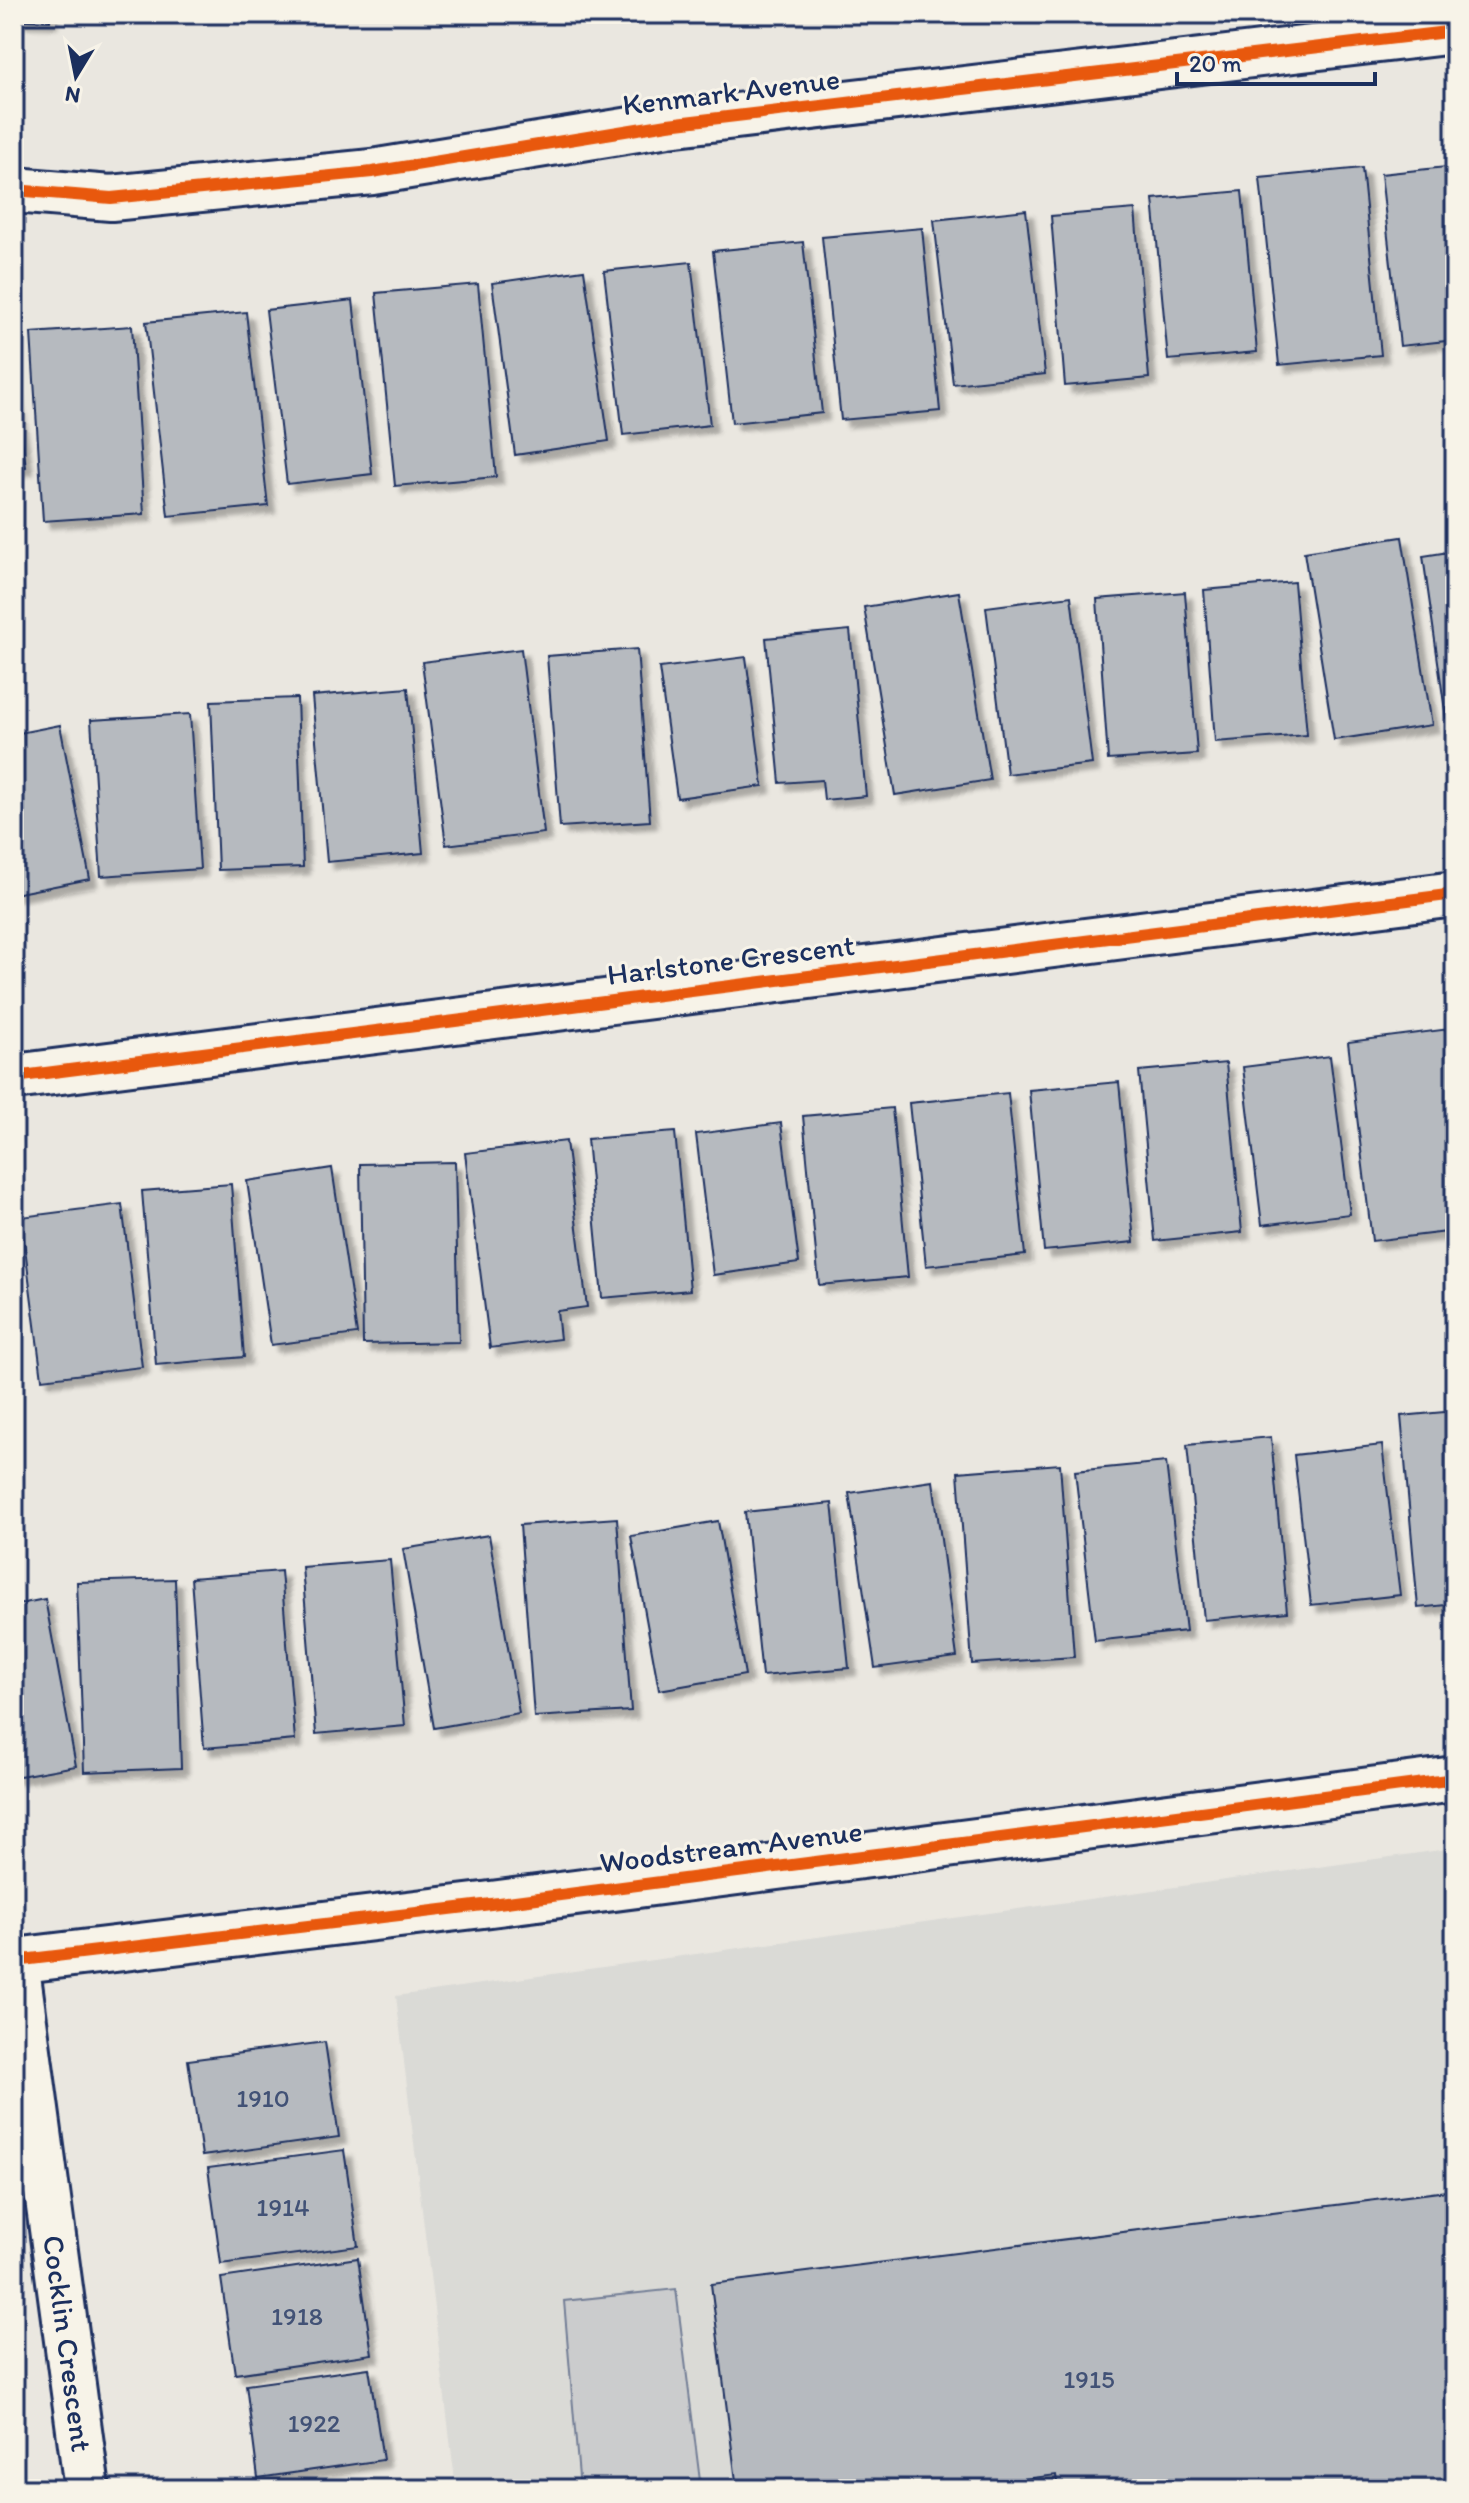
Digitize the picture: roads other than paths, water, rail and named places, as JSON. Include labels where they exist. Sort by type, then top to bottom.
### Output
[{"type":"street","name":"Kenmark Avenue","points":[[14,190],[111,198],[372,172],[668,124],[1455,31]]},
{"type":"street","name":"Harlstone Crescent","points":[[14,1077],[1455,894]]},
{"type":"street","name":"Woodstream Avenue","points":[[15,1961],[483,1905],[1455,1779]]},
{"type":"street","name":"Cocklin Crescent","points":[[15,1961],[87,2489]]}]
